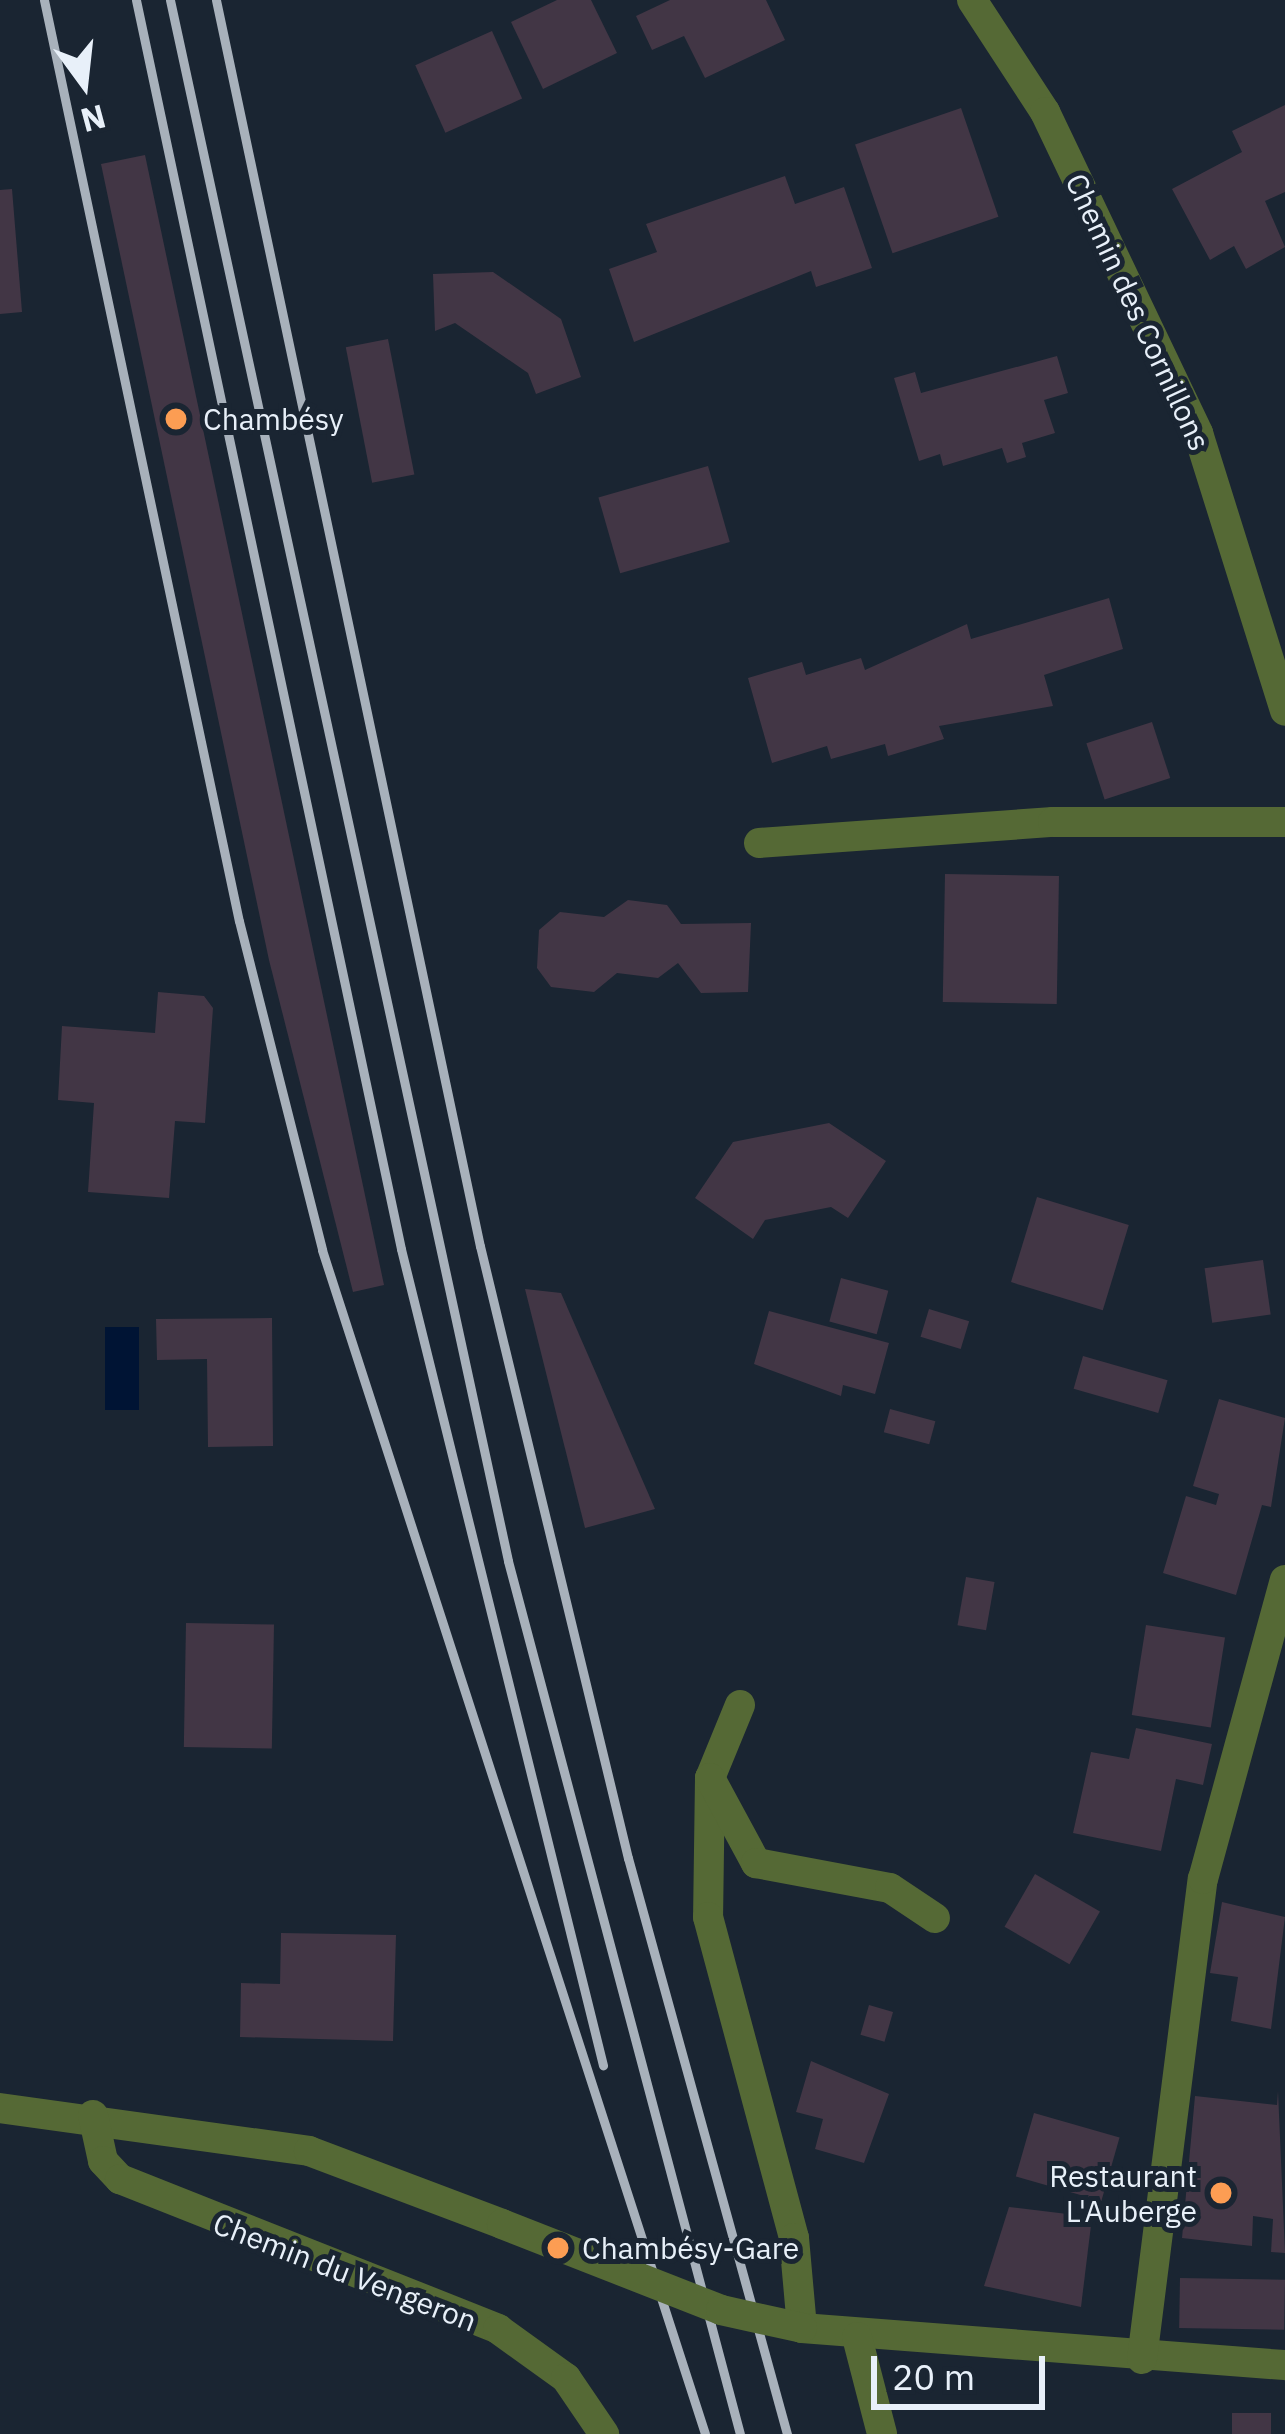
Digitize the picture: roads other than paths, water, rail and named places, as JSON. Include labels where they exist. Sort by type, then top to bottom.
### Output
[{"type":"street","name":"Chemin des Cornillons","points":[[972,0],[1045,112],[1198,433],[1285,711]]},
{"type":"street","points":[[759,843],[1053,822],[1285,822]]},
{"type":"street","points":[[1142,2359],[1203,1880],[1285,1580]]},
{"type":"street","points":[[740,1705],[710,1778],[715,1960],[794,2238],[802,2328]]},
{"type":"street","points":[[710,1778],[756,1863],[890,1888],[935,1918]]},
{"type":"street","points":[[0,2108],[93,2115],[309,2151],[721,2310],[802,2328],[857,2337],[1285,2366]]},
{"type":"street","name":"Chemin du Vengeron","points":[[93,2115],[103,2161],[120,2180],[498,2330],[566,2378],[604,2434]]},
{"type":"street","points":[[857,2337],[882,2434]]},
{"type":"water","points":[[105,1327],[139,1327],[139,1410],[105,1410]]},
{"type":"railway","points":[[44,0],[239,921],[322,1250],[705,2434]]},
{"type":"railway","points":[[136,0],[401,1249],[603,2065]]},
{"type":"railway","points":[[170,0],[508,1561],[740,2434]]},
{"type":"railway","points":[[216,0],[480,1246],[628,1858],[787,2434]]},
{"type":"place","name":"Chambésy","points":[[176,419]]},
{"type":"place","name":"Restaurant L'Auberge","points":[[1221,2193]]},
{"type":"place","name":"Chambésy-Gare","points":[[558,2248]]}]
